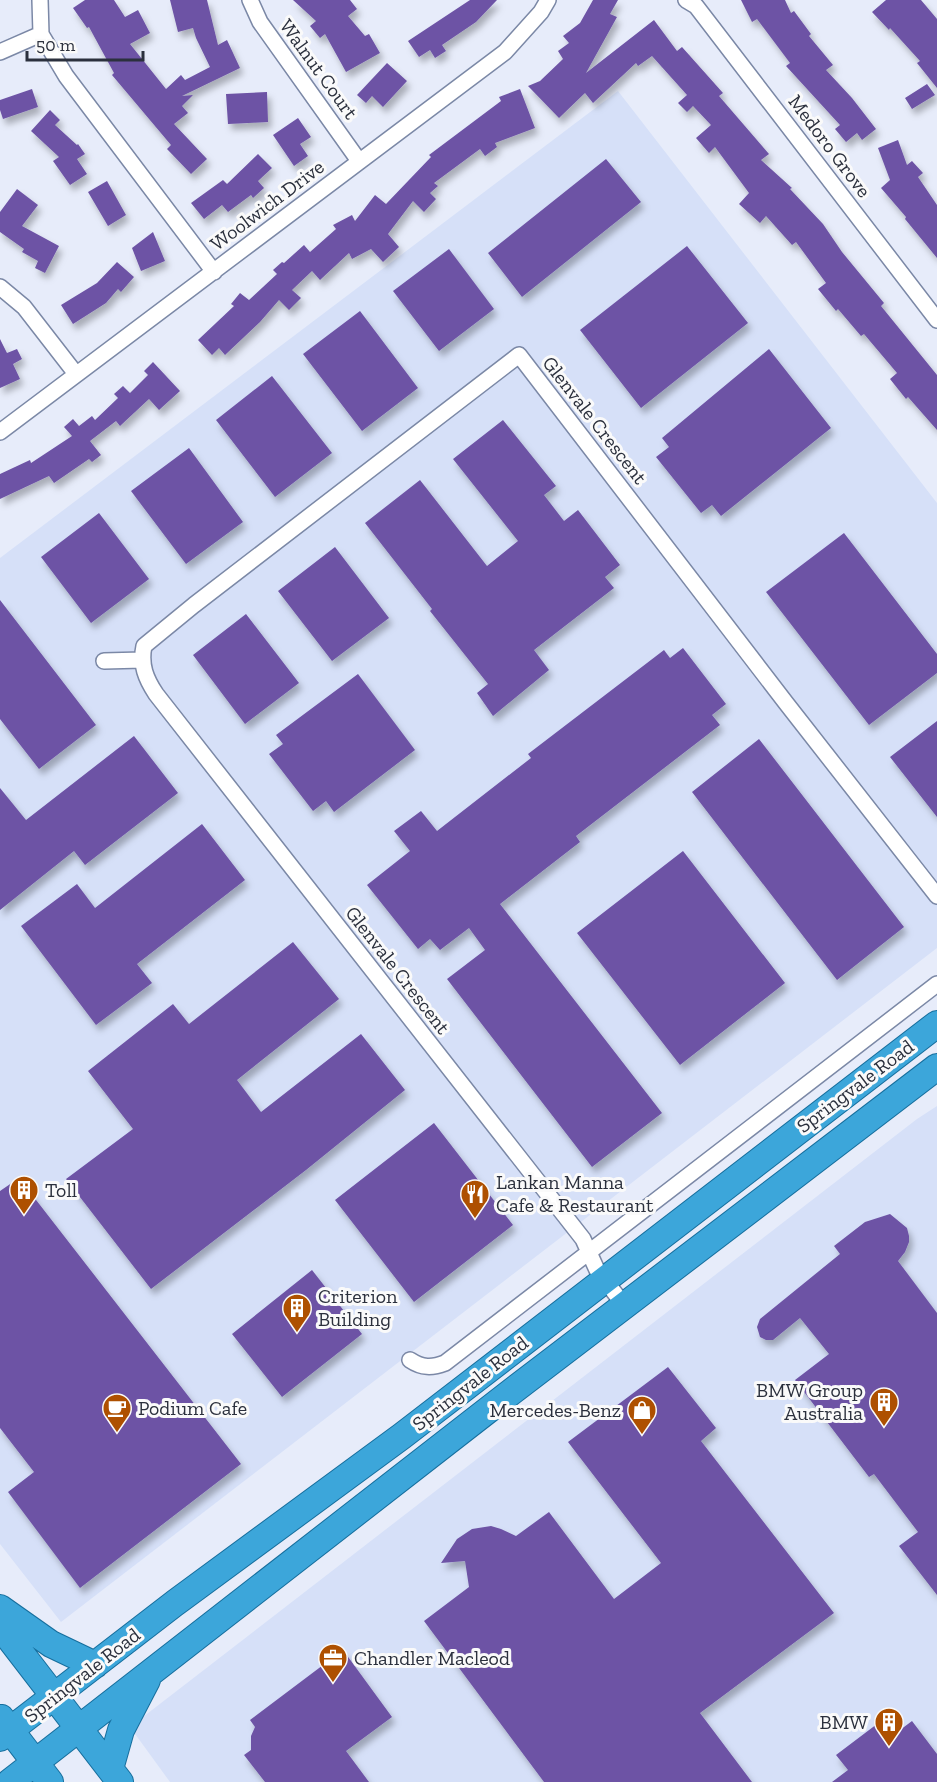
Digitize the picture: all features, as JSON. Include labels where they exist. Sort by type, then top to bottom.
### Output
[{"type":"highway","name":"Springvale Road","points":[[4,1728],[54,1697],[402,1436],[937,1024]]},
{"type":"highway","name":"Springvale Road","points":[[10,1782],[42,1772],[78,1728],[150,1675],[624,1305],[937,1067]]},
{"type":"highway","points":[[0,1608],[51,1644],[95,1665]]},
{"type":"highway","points":[[0,1626],[115,1775]]},
{"type":"highway","points":[[115,1775],[121,1730],[150,1675]]},
{"type":"highway","points":[[4,1728],[42,1772]]},
{"type":"street","points":[[40,0],[41,34],[66,76],[214,272]]},
{"type":"street","name":"Walnut Court","points":[[250,0],[260,22],[359,161]]},
{"type":"street","name":"Woolwich Drive","points":[[0,432],[506,52],[541,12],[548,0]]},
{"type":"street","name":"Medoro Grove","points":[[686,0],[696,6],[937,320]]},
{"type":"street","points":[[0,52],[41,34]]},
{"type":"street","points":[[0,287],[24,307],[76,374]]},
{"type":"street","name":"Glenvale Crescent","points":[[624,1305],[587,1252],[583,1239],[156,694],[146,676],[142,660],[144,646],[519,355],[937,896]]},
{"type":"street","points":[[104,661],[142,660]]},
{"type":"street","name":"Springvale Road","points":[[410,1360],[419,1366],[432,1367],[445,1363],[937,984]]},
{"type":"shaded area","points":[[618,91],[937,503],[937,948],[61,1622],[0,1544],[0,558]]},
{"type":"shaded area","points":[[937,1106],[937,1782],[170,1782],[130,1727],[917,1119]]},
{"type":"building","points":[[85,0],[114,0],[125,17],[138,10],[150,33],[130,44],[166,89],[181,75],[185,80],[210,67],[193,28],[178,32],[170,0],[207,0],[218,45],[227,40],[240,68],[182,96],[193,95],[182,106],[188,113],[174,124],[207,159],[191,174],[167,149],[171,145],[112,75],[114,73],[89,27],[87,28],[73,8]]},
{"type":"building","points":[[293,0],[350,0],[357,9],[348,16],[365,36],[369,34],[380,53],[346,72],[325,34],[320,38],[310,26],[316,21]]},
{"type":"building","points":[[470,0],[497,0],[476,22],[442,45],[446,51],[435,58],[430,50],[419,57],[408,41]]},
{"type":"building","points":[[593,0],[618,0],[610,14],[617,17],[586,73],[654,20],[677,51],[682,47],[723,93],[719,96],[769,154],[761,160],[792,188],[790,189],[823,224],[842,252],[884,303],[881,306],[937,375],[937,430],[890,379],[897,373],[864,334],[861,336],[818,289],[826,283],[796,242],[792,245],[766,216],[760,223],[739,204],[749,193],[715,147],[709,153],[696,138],[711,125],[693,106],[687,112],[678,103],[687,95],[652,56],[638,66],[636,63],[593,103],[585,93],[559,118],[528,86],[540,81],[563,59],[558,51],[569,43],[563,36],[580,23]]},
{"type":"building","points":[[741,0],[785,0],[791,13],[794,11],[811,34],[809,36],[833,65],[826,70],[876,129],[862,140],[857,133],[846,142],[835,129],[840,125],[786,66],[790,63],[757,19],[752,22]]},
{"type":"building","points":[[886,0],[921,0],[937,19],[937,88],[917,63],[920,61],[872,12]]},
{"type":"building","points":[[387,63],[407,81],[383,107],[372,96],[366,103],[357,95]]},
{"type":"building","points":[[927,84],[935,95],[912,109],[905,98]]},
{"type":"building","points":[[32,89],[38,107],[3,119],[0,100]]},
{"type":"building","points":[[520,89],[535,128],[495,143],[497,147],[485,156],[480,149],[434,183],[438,186],[430,193],[436,199],[424,212],[413,201],[388,234],[399,247],[383,262],[371,249],[352,259],[349,253],[320,280],[312,271],[292,290],[301,298],[289,310],[279,300],[260,322],[225,355],[219,348],[212,355],[198,340],[234,306],[231,304],[240,293],[249,300],[277,274],[273,270],[282,262],[284,263],[304,245],[310,252],[336,229],[333,225],[352,215],[355,221],[375,195],[386,204],[431,157],[429,155],[501,101],[499,97]]},
{"type":"building","points":[[267,92],[268,122],[228,124],[226,94]]},
{"type":"building","points":[[50,110],[60,120],[55,125],[78,144],[85,154],[77,159],[87,174],[70,185],[53,161],[59,157],[31,131]]},
{"type":"building","points":[[298,118],[311,137],[300,144],[308,156],[294,166],[273,135]]},
{"type":"building","points":[[898,140],[907,165],[912,161],[923,173],[918,177],[937,205],[937,258],[881,188],[890,180],[878,148]]},
{"type":"building","points":[[258,154],[272,168],[258,181],[264,188],[253,198],[251,195],[228,212],[222,205],[204,219],[191,203],[223,180],[227,184]]},
{"type":"building","points":[[606,159],[641,202],[522,297],[488,253]]},
{"type":"building","points":[[107,181],[126,215],[108,226],[88,192]]},
{"type":"building","points":[[17,189],[38,205],[22,226],[59,246],[45,273],[35,268],[38,261],[22,252],[24,249],[0,232],[0,212]]},
{"type":"building","points":[[153,232],[165,261],[141,271],[132,248]]},
{"type":"building","points":[[687,246],[748,323],[641,408],[580,330]]},
{"type":"building","points":[[449,249],[494,309],[439,351],[393,291]]},
{"type":"building","points":[[117,262],[134,277],[121,292],[118,289],[106,303],[73,324],[61,305],[97,283]]},
{"type":"building","points":[[360,311],[418,388],[362,431],[303,354]]},
{"type":"building","points":[[0,339],[7,353],[17,349],[22,359],[13,364],[20,379],[0,388]]},
{"type":"building","points":[[769,349],[831,428],[721,516],[712,505],[701,513],[656,457],[669,447],[662,438]]},
{"type":"building","points":[[153,362],[180,391],[159,410],[149,399],[120,426],[116,421],[90,441],[101,455],[92,462],[89,459],[54,483],[49,476],[0,499],[0,474],[30,460],[31,463],[72,436],[64,427],[73,419],[79,426],[92,416],[95,420],[118,398],[114,394],[123,386],[130,393],[148,375],[144,371]]},
{"type":"building","points":[[272,376],[332,453],[275,497],[216,420]]},
{"type":"building","points":[[503,420],[556,486],[544,495],[564,521],[578,510],[620,565],[605,577],[614,588],[534,650],[549,670],[493,716],[477,693],[488,684],[365,523],[420,480],[487,566],[518,541],[453,459]]},
{"type":"building","points":[[189,448],[243,522],[186,564],[131,491]]},
{"type":"building","points":[[99,513],[149,579],[91,623],[41,557]]},
{"type":"building","points":[[844,533],[937,654],[937,673],[869,725],[766,592]]},
{"type":"building","points":[[335,547],[389,618],[332,661],[278,591]]},
{"type":"building","points":[[0,600],[96,725],[39,769],[0,719]]},
{"type":"building","points":[[246,614],[299,683],[245,724],[193,655]]},
{"type":"building","points":[[683,648],[726,704],[712,715],[720,725],[576,836],[580,842],[500,904],[662,1113],[592,1167],[447,979],[485,950],[469,928],[440,950],[430,939],[418,949],[367,885],[410,851],[394,831],[421,811],[437,831],[531,758],[528,754],[664,650],[670,658]]},
{"type":"building","points":[[358,674],[415,750],[334,812],[326,801],[313,811],[269,754],[283,744],[276,735]]},
{"type":"building","points":[[937,721],[937,817],[890,757]]},
{"type":"building","points":[[134,736],[178,793],[85,865],[74,851],[0,910],[0,788],[26,820]]},
{"type":"building","points":[[759,739],[904,927],[837,980],[692,792]]},
{"type":"building","points":[[202,824],[245,880],[137,964],[152,983],[96,1025],[21,926],[77,884],[95,908]]},
{"type":"building","points":[[683,851],[785,983],[680,1065],[577,933]]},
{"type":"building","points":[[293,942],[339,999],[237,1080],[261,1112],[361,1034],[405,1090],[306,1170],[151,1289],[66,1179],[133,1129],[88,1071],[173,1004],[189,1024]]},
{"type":"building","points":[[434,1123],[513,1225],[414,1302],[335,1200]]},
{"type":"building","points":[[19,1178],[241,1464],[80,1588],[8,1492],[34,1472],[0,1428],[0,1191]]},
{"type":"building","name":"BMW Group Australia","points":[[890,1214],[907,1228],[909,1236],[905,1252],[898,1261],[937,1313],[937,1595],[899,1546],[918,1532],[874,1474],[869,1477],[795,1380],[829,1354],[800,1318],[773,1340],[760,1337],[757,1327],[760,1319],[840,1254],[834,1246],[865,1222]]},
{"type":"building","name":"Criterion Building","points":[[312,1270],[362,1334],[282,1397],[232,1334]]},
{"type":"building","points":[[668,1367],[716,1428],[701,1441],[834,1613],[700,1713],[752,1782],[544,1782],[424,1621],[469,1587],[465,1561],[441,1563],[457,1539],[472,1529],[491,1526],[516,1536],[549,1512],[614,1599],[661,1563],[568,1442]]},
{"type":"building","name":"Chandler Macleod","points":[[343,1650],[392,1717],[346,1751],[369,1782],[265,1782],[244,1755],[251,1750],[251,1736],[255,1727],[250,1720]]},
{"type":"building","name":"BMW","points":[[912,1721],[937,1754],[937,1782],[832,1782],[848,1770],[836,1755],[877,1724],[888,1739]]},
{"type":"place","name":"Toll","points":[[24,1216]]},
{"type":"place","name":"Lankan Manna Cafe & Restaurant","points":[[475,1220]]},
{"type":"place","name":"Criterion Building","points":[[297,1334]]},
{"type":"place","name":"BMW Group Australia","points":[[884,1428]]},
{"type":"place","name":"Podium Cafe","points":[[117,1434]]},
{"type":"place","name":"Mercedes-Benz","points":[[642,1436]]},
{"type":"place","name":"Chandler Macleod","points":[[333,1684]]},
{"type":"place","name":"BMW","points":[[889,1748]]}]
